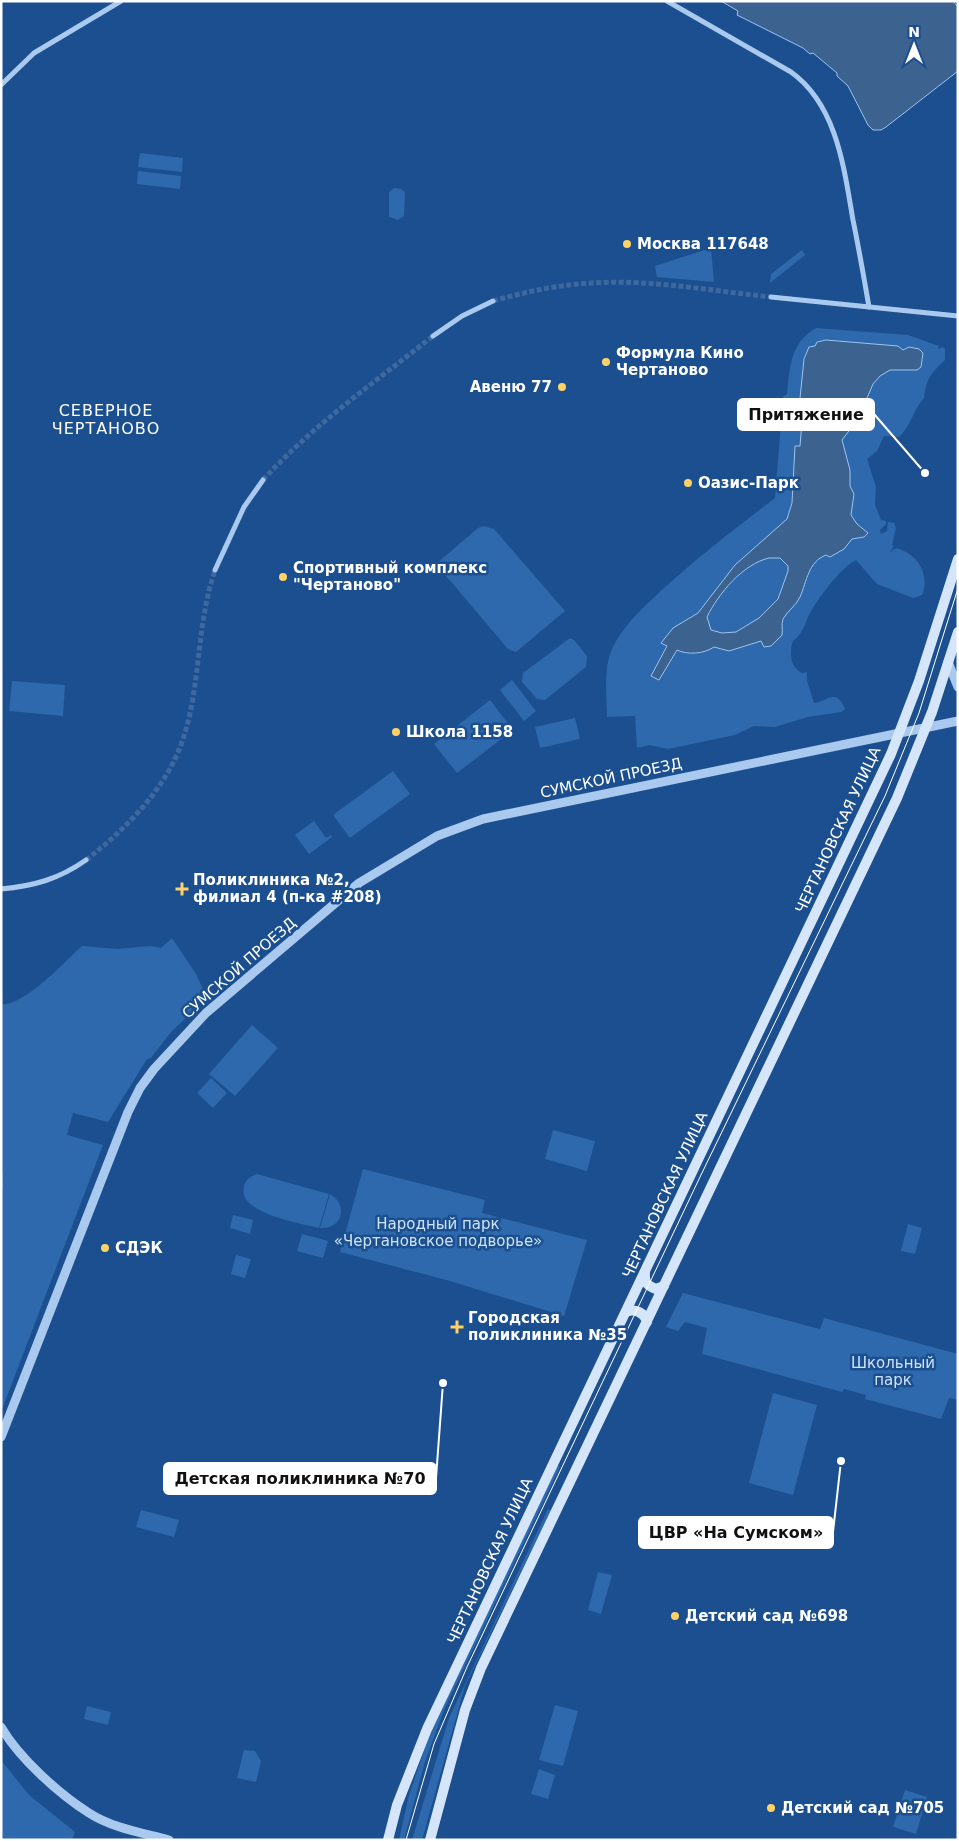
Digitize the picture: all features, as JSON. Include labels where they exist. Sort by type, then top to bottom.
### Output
[{"type":"main road","name":"ЧЕРТАНОВСКАЯ УЛИЦА","points":[[388,1840],[397,1805],[427,1729],[900,732],[958,559]]},
{"type":"main road","points":[[430,1840],[465,1710],[481,1668],[897,798],[926,727],[958,632]]},
{"type":"main road","points":[[645,1272],[644,1278],[648,1286],[656,1289],[664,1286]]},
{"type":"main road","points":[[626,1312],[633,1310],[640,1312],[645,1316],[647,1322]]},
{"type":"street","points":[[1,85],[34,53],[121,1]]},
{"type":"street","points":[[667,1],[791,72],[808,86],[820,102],[832,128],[845,175],[869,307]]},
{"type":"street","points":[[771,297],[958,316]]},
{"type":"street","points":[[434,336],[462,316],[493,301]]},
{"type":"street","points":[[215,570],[244,508],[263,480]]},
{"type":"street","points":[[948,662],[958,687]]},
{"type":"street","name":"СУМСКОЙ ПРОЕЗД","points":[[1,1437],[68,1260],[128,1112],[140,1088],[173,1046],[206,1013],[359,883],[437,836],[483,819],[958,721]]},
{"type":"street","points":[[1,889],[45,882],[63,875],[86,860]]},
{"type":"street","points":[[1,1727],[44,1777],[90,1814],[126,1829],[169,1840]]},
{"type":"green space","points":[[140,153],[183,158],[182,172],[138,167]]},
{"type":"green space","points":[[138,171],[181,176],[180,189],[137,184]]},
{"type":"green space","points":[[394,188],[401,189],[405,193],[404,216],[398,220],[389,217],[389,192]]},
{"type":"green space","points":[[711,248],[714,282],[657,277],[655,266]]},
{"type":"green space","points":[[802,250],[805,255],[770,283],[771,274]]},
{"type":"green space","points":[[816,328],[908,335],[939,346],[938,349],[943,347],[945,349],[945,360],[930,377],[926,385],[924,398],[903,433],[899,437],[884,436],[877,451],[867,459],[876,487],[875,505],[881,520],[886,521],[886,524],[880,530],[881,534],[887,531],[888,522],[894,523],[896,528],[892,545],[894,546],[890,552],[896,548],[910,554],[920,565],[925,579],[922,595],[913,598],[877,584],[856,560],[836,577],[817,602],[802,630],[793,641],[792,659],[798,670],[802,673],[807,672],[807,681],[814,703],[835,697],[842,702],[845,709],[841,712],[808,717],[775,727],[754,726],[735,735],[668,749],[649,745],[637,748],[635,716],[607,717],[606,674],[612,649],[628,624],[663,589],[704,553],[775,498],[783,397],[787,394],[791,365],[796,348],[807,334]]},
{"type":"green space","points":[[484,526],[494,529],[565,611],[516,652],[508,649],[436,564],[478,528]]},
{"type":"green space","points":[[570,638],[574,640],[587,656],[586,667],[545,700],[537,699],[522,682],[523,673]]},
{"type":"green space","points":[[512,680],[536,711],[524,721],[500,690]]},
{"type":"green space","points":[[12,681],[65,685],[63,716],[9,711]]},
{"type":"green space","points":[[490,700],[513,730],[457,773],[434,744]]},
{"type":"green space","points":[[575,718],[580,739],[540,748],[535,727]]},
{"type":"green space","points":[[393,771],[410,794],[350,838],[333,815]]},
{"type":"green space","points":[[314,821],[326,838],[331,835],[332,837],[309,854],[295,835]]},
{"type":"green space","points":[[172,938],[196,974],[207,998],[171,1032],[151,1058],[147,1059],[108,1122],[73,1113],[67,1135],[103,1145],[1,1412],[1,1004],[10,1003],[32,991],[82,946],[118,949],[150,946],[161,948]]},
{"type":"green space","points":[[252,1025],[278,1048],[235,1096],[209,1074]]},
{"type":"green space","points":[[211,1078],[227,1093],[213,1108],[197,1093]]},
{"type":"green space","points":[[553,1130],[595,1141],[587,1171],[545,1159]]},
{"type":"green space","name":"Народный парк «Чертановское подворье»","points":[[363,1169],[485,1200],[482,1213],[587,1240],[564,1316],[450,1281],[340,1252]]},
{"type":"green space","points":[[257,1174],[329,1194],[319,1228],[285,1220],[250,1204],[244,1196],[244,1187],[249,1179]]},
{"type":"green space","points":[[330,1194],[340,1204],[340,1216],[334,1225],[328,1228],[320,1228]]},
{"type":"green space","points":[[233,1215],[253,1220],[250,1234],[230,1228]]},
{"type":"green space","points":[[908,1224],[922,1228],[915,1254],[901,1251]]},
{"type":"green space","points":[[302,1234],[328,1241],[323,1258],[297,1251]]},
{"type":"green space","points":[[236,1255],[251,1259],[245,1278],[231,1274]]},
{"type":"green space","name":"Школьный парк","points":[[683,1293],[820,1329],[824,1318],[958,1354],[958,1400],[949,1398],[941,1419],[865,1399],[866,1395],[844,1389],[842,1392],[702,1354],[707,1328],[685,1322],[678,1331],[666,1327]]},
{"type":"green space","points":[[773,1393],[817,1405],[793,1495],[749,1483]]},
{"type":"green space","points":[[557,1465],[560,1467],[444,1710],[425,1762],[404,1840],[399,1840],[409,1795],[431,1731]]},
{"type":"green space","points":[[548,1509],[551,1510],[465,1686],[422,1840],[412,1840],[449,1718]]},
{"type":"green space","points":[[141,1510],[179,1520],[174,1537],[136,1527]]},
{"type":"green space","points":[[598,1572],[612,1575],[601,1614],[588,1610]]},
{"type":"green space","points":[[555,1705],[578,1711],[563,1766],[539,1760]]},
{"type":"green space","points":[[87,1706],[111,1712],[108,1725],[84,1719]]},
{"type":"green space","points":[[244,1750],[255,1751],[261,1761],[256,1782],[237,1778]]},
{"type":"green space","points":[[1,1760],[29,1795],[75,1832],[72,1840],[1,1840]]},
{"type":"green space","points":[[539,1769],[555,1775],[548,1799],[531,1794]]},
{"type":"green space","points":[[905,1790],[927,1797],[916,1834],[893,1827]]},
{"type":"shaded area","points":[[721,1],[953,1],[958,7],[958,71],[886,127],[881,130],[873,130],[868,125],[848,86],[837,76],[837,73],[813,53],[810,54],[803,48],[737,15],[738,11]]},
{"type":"shaded area","points":[[826,340],[898,346],[903,350],[909,347],[919,349],[923,353],[921,367],[917,370],[890,370],[880,376],[873,384],[858,419],[842,440],[850,470],[850,486],[854,494],[851,515],[857,524],[868,533],[864,537],[852,539],[844,549],[830,557],[826,555],[815,562],[798,600],[783,619],[782,635],[771,646],[764,647],[761,641],[729,651],[714,647],[696,653],[686,653],[677,650],[659,680],[651,676],[667,646],[661,643],[673,628],[698,613],[735,565],[787,519],[792,503],[795,446],[800,446],[803,409],[799,408],[804,359],[809,347],[815,346],[817,342]],"holes":[[[769,558],[780,558],[788,566],[788,571],[778,599],[759,618],[736,632],[722,633],[711,630],[707,617],[732,581],[759,561]]]},
{"type":"waterway","points":[[1,1174],[1,1190]]},
{"type":"tunnel","points":[[493,301],[553,287],[613,282],[681,286],[771,297]]},
{"type":"tunnel","points":[[263,480],[323,422],[433,336]]},
{"type":"tunnel","points":[[86,860],[116,835],[144,806],[156,791],[176,757],[189,719],[205,613],[215,570]]},
{"type":"tram line","points":[[406,1840],[434,1744],[467,1667],[700,1177],[885,796],[919,713],[958,588]]},
{"type":"place","name":"Москва 117648","points":[[627,244]]},
{"type":"place","name":"Формула Кино Чертаново","points":[[606,362]]},
{"type":"place","name":"Авеню 77","points":[[562,387]]},
{"type":"place","name":"Притяжение","points":[[925,473]]},
{"type":"place","name":"Оазис-Парк","points":[[688,483]]},
{"type":"place","name":"Спортивный комплекс \"Чертаново\"","points":[[283,577]]},
{"type":"place","name":"Школа 1158","points":[[396,732]]},
{"type":"place","name":"Поликлиника №2, филиал 4 (п-ка #208)","points":[[182,889]]},
{"type":"place","name":"СДЭК","points":[[105,1248]]},
{"type":"place","name":"Городская поликлиника №35","points":[[457,1327]]},
{"type":"place","name":"Детская поликлиника №70","points":[[443,1383]]},
{"type":"place","name":"ЦВР «На Сумском»","points":[[841,1461]]},
{"type":"place","name":"Детский сад №698","points":[[675,1616]]},
{"type":"place","name":"Детский сад №705","points":[[771,1808]]},
{"type":"district","name":"СЕВЕРНОЕ ЧЕРТАНОВО","points":[[106,419]]}]
